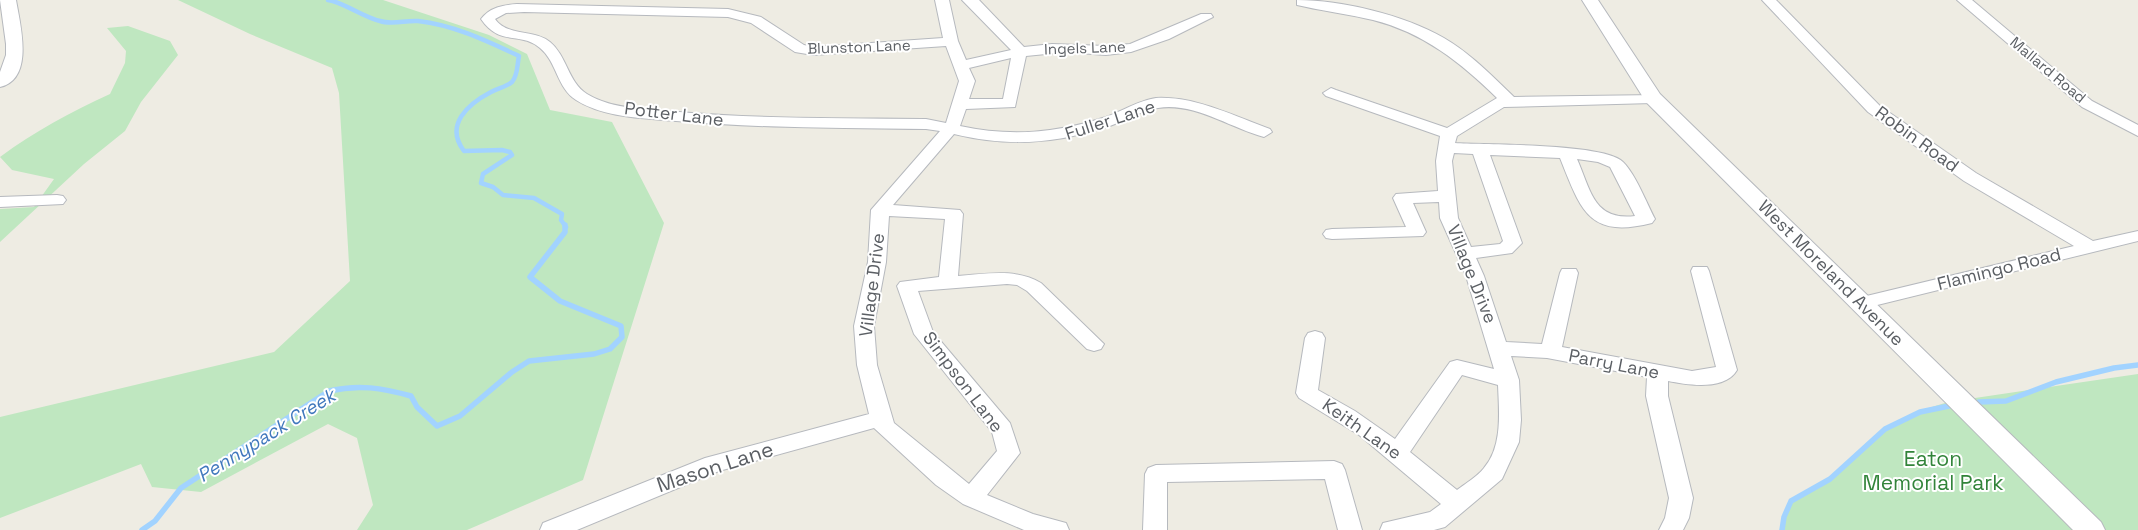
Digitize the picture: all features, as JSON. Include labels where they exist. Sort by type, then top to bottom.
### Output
[{"type":"street","points":[[0,82],[14,66],[15,55],[8,0]]},
{"type":"street","name":"Village Drive","points":[[942,0],[950,41],[967,81],[952,127],[880,210],[877,262],[864,326],[867,365],[884,427],[944,480],[971,498],[1028,522],[1057,530]]},
{"type":"street","points":[[959,104],[1010,104],[1020,51],[974,3],[968,0]]},
{"type":"street","name":"West Moreland Avenue","points":[[1590,0],[1653,98],[2091,530]]},
{"type":"street","name":"Robin Road","points":[[1769,0],[1874,109],[1915,140],[1970,177],[2089,247]]},
{"type":"street","name":"Mallard Road","points":[[1964,0],[2087,104],[2138,131]]},
{"type":"street","points":[[1302,2],[1389,19],[1431,37],[1472,66],[1509,102]]},
{"type":"street","name":"Blunston Lane","points":[[537,8],[718,13],[744,16],[756,20],[800,49],[813,51],[935,44],[950,41]]},
{"type":"street","name":"Potter Lane","points":[[537,8],[511,9],[491,15],[488,20],[492,27],[499,32],[535,38],[544,44],[551,52],[569,87],[583,98],[601,104],[639,113],[723,121],[926,124],[952,127]]},
{"type":"street","name":"Ingels Lane","points":[[961,66],[1020,51],[1068,48],[1093,51],[1121,50],[1206,17]]},
{"type":"street","points":[[1331,93],[1448,141],[1480,150],[1566,154],[1602,158],[1616,164],[1646,220],[1632,223],[1604,220],[1594,213],[1566,154]]},
{"type":"street","points":[[1448,141],[1501,102],[1653,98]]},
{"type":"street","name":"Fuller Lane","points":[[952,127],[998,138],[1026,140],[1060,136],[1155,103],[1164,102],[1194,108],[1264,132]]},
{"type":"street","name":"Village Drive","points":[[1392,530],[1437,520],[1494,474],[1508,442],[1510,420],[1508,380],[1500,349],[1475,276],[1449,218],[1444,161],[1448,141]]},
{"type":"street","points":[[1465,253],[1505,249],[1513,243],[1480,150]]},
{"type":"street","points":[[1332,234],[1417,232],[1402,198],[1447,196]]},
{"type":"street","points":[[0,202],[57,200]]},
{"type":"street","points":[[880,210],[954,214],[948,283]]},
{"type":"street","name":"Flamingo Road","points":[[1861,303],[2138,236]]},
{"type":"street","points":[[1700,271],[1727,370]]},
{"type":"street","points":[[1552,352],[1552,340],[1569,273]]},
{"type":"street","name":"Simpson Lane","points":[[971,498],[1009,453],[1002,429],[924,334],[907,286],[1007,278],[1022,280],[1034,286],[1094,344]]},
{"type":"street","name":"Keith Lane","points":[[1315,338],[1307,393],[1334,406],[1398,452],[1457,504]]},
{"type":"street","name":"Parry Lane","points":[[1500,349],[1552,352],[1692,378],[1714,376],[1727,370]]},
{"type":"street","points":[[1398,452],[1458,367],[1508,380]]},
{"type":"street","points":[[1658,372],[1657,396],[1681,498],[1671,530]]},
{"type":"street","name":"Mason Lane","points":[[552,530],[713,464],[882,418]]},
{"type":"street","points":[[1155,530],[1156,474],[1334,470],[1350,530]]},
{"type":"green space","points":[[178,0],[383,0],[489,35],[527,54],[550,110],[612,122],[664,223],[583,480],[467,530],[357,530],[373,505],[357,438],[328,424],[201,492],[152,487],[141,464],[0,518],[0,417],[274,352],[350,281],[339,93],[332,68],[250,34]]},
{"type":"green space","points":[[128,26],[170,41],[178,55],[141,102],[125,131],[84,164],[0,242],[0,209],[34,207],[54,179],[12,170],[0,157],[54,122],[110,94],[125,63],[126,51],[107,28]]},
{"type":"green space","name":"Eaton Memorial Park","points":[[2138,374],[2138,530],[1782,530],[1787,507],[1796,496],[1827,481],[1872,438],[1889,427],[1928,408],[1948,402]]},
{"type":"waterway","name":"Pennypack Creek","points":[[328,0],[373,19],[385,22],[418,21],[444,26],[470,34],[519,56],[516,73],[512,82],[482,97],[461,116],[457,132],[458,141],[464,151],[502,150],[510,152],[512,155],[483,174],[481,183],[493,187],[503,195],[534,198],[562,214],[561,220],[565,226]]},
{"type":"waterway","name":"Pennypack Creek","points":[[142,530],[155,521],[181,488],[329,391],[360,387],[411,396],[417,407],[437,426],[460,416],[512,372],[529,361],[594,354],[610,349],[622,337],[621,326],[560,301],[530,277],[565,232],[565,226]]},
{"type":"waterway","points":[[1979,402],[2006,401],[2056,382],[2114,368],[2138,365]]},
{"type":"waterway","points":[[1782,530],[1784,517],[1791,501],[1830,479],[1885,429],[1920,412],[1949,406]]}]
